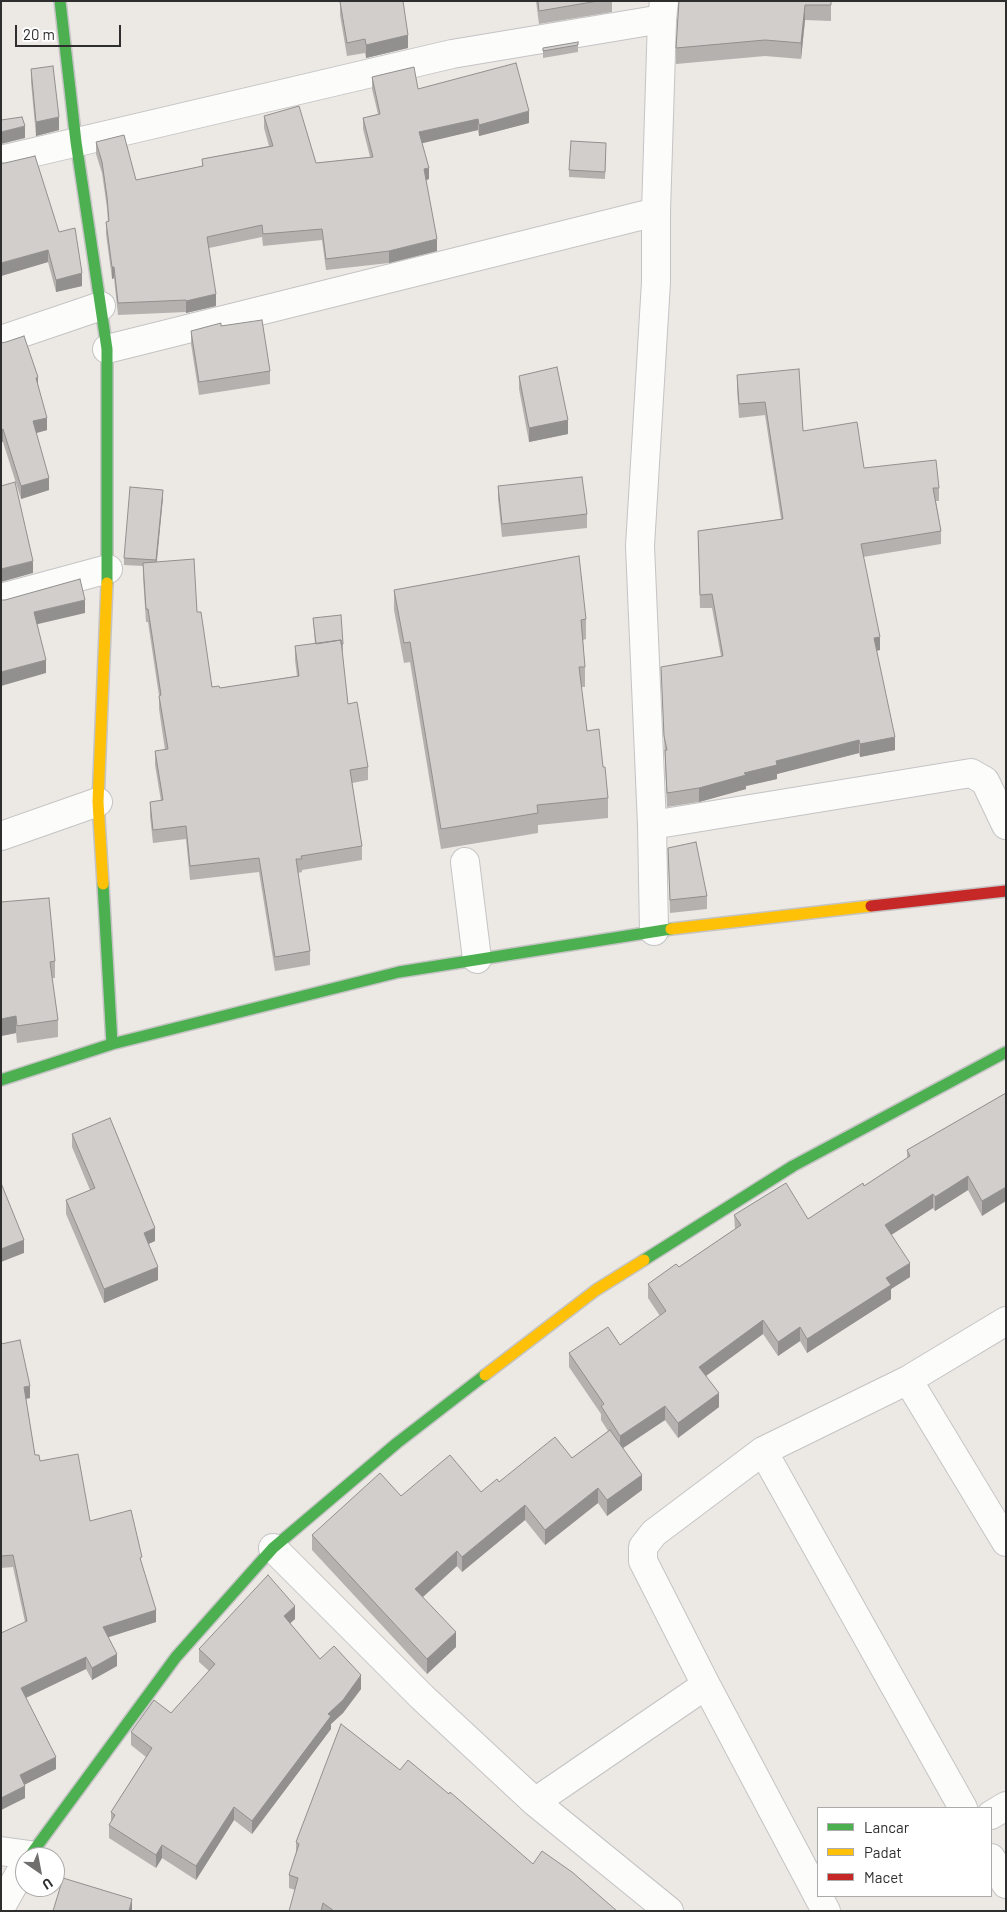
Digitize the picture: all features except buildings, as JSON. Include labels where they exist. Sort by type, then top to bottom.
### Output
[{"type":"street","points":[[60,1],[76,142],[107,349],[108,569],[98,802],[112,1044]]},
{"type":"street","points":[[1,160],[452,54],[663,10],[656,212],[656,282],[640,546],[652,825],[654,931]]},
{"type":"street","points":[[107,349],[656,212]]},
{"type":"street","points":[[1,340],[101,306]]},
{"type":"street","points":[[1,598],[108,569]]},
{"type":"street","points":[[652,825],[971,773],[985,781],[1006,825]]},
{"type":"street","points":[[1,836],[98,802]]},
{"type":"street","points":[[465,862],[478,959]]},
{"type":"street","points":[[1,1080],[112,1044],[399,972],[654,931],[1006,891]]},
{"type":"street","points":[[37,1847],[176,1657],[273,1548],[397,1443],[596,1290],[793,1166],[1006,1052]]},
{"type":"street","points":[[817,1894],[706,1685],[643,1561],[643,1547],[654,1533],[763,1451],[908,1380],[1006,1321]]},
{"type":"street","points":[[908,1380],[1006,1542]]},
{"type":"street","points":[[763,1451],[962,1807]]},
{"type":"street","points":[[273,1548],[422,1697],[535,1802],[670,1911]]},
{"type":"street","points":[[535,1802],[706,1685]]},
{"type":"street","points":[[992,1814],[1006,1806]]},
{"type":"street","points":[[1,1851],[15,1855]]},
{"type":"street","points":[[992,1860],[1006,1884]]},
{"type":"street","points":[[1,1907],[15,1882]]},
{"type":"traffic: fast","points":[[60,1],[76,142],[107,349],[107,583]]},
{"type":"traffic: fast","points":[[103,884],[112,1044]]},
{"type":"traffic: fast","points":[[1,1080],[112,1044],[399,972],[671,929]]},
{"type":"traffic: fast","points":[[644,1260],[793,1166],[1006,1052]]},
{"type":"traffic: fast","points":[[36,1847],[176,1657],[273,1548],[397,1443],[485,1375]]},
{"type":"traffic: slow","points":[[103,884],[98,802],[107,583]]},
{"type":"traffic: slow","points":[[671,929],[871,906]]},
{"type":"traffic: slow","points":[[485,1375],[596,1290],[644,1260]]},
{"type":"traffic: jam","points":[[871,906],[1006,891]]}]
